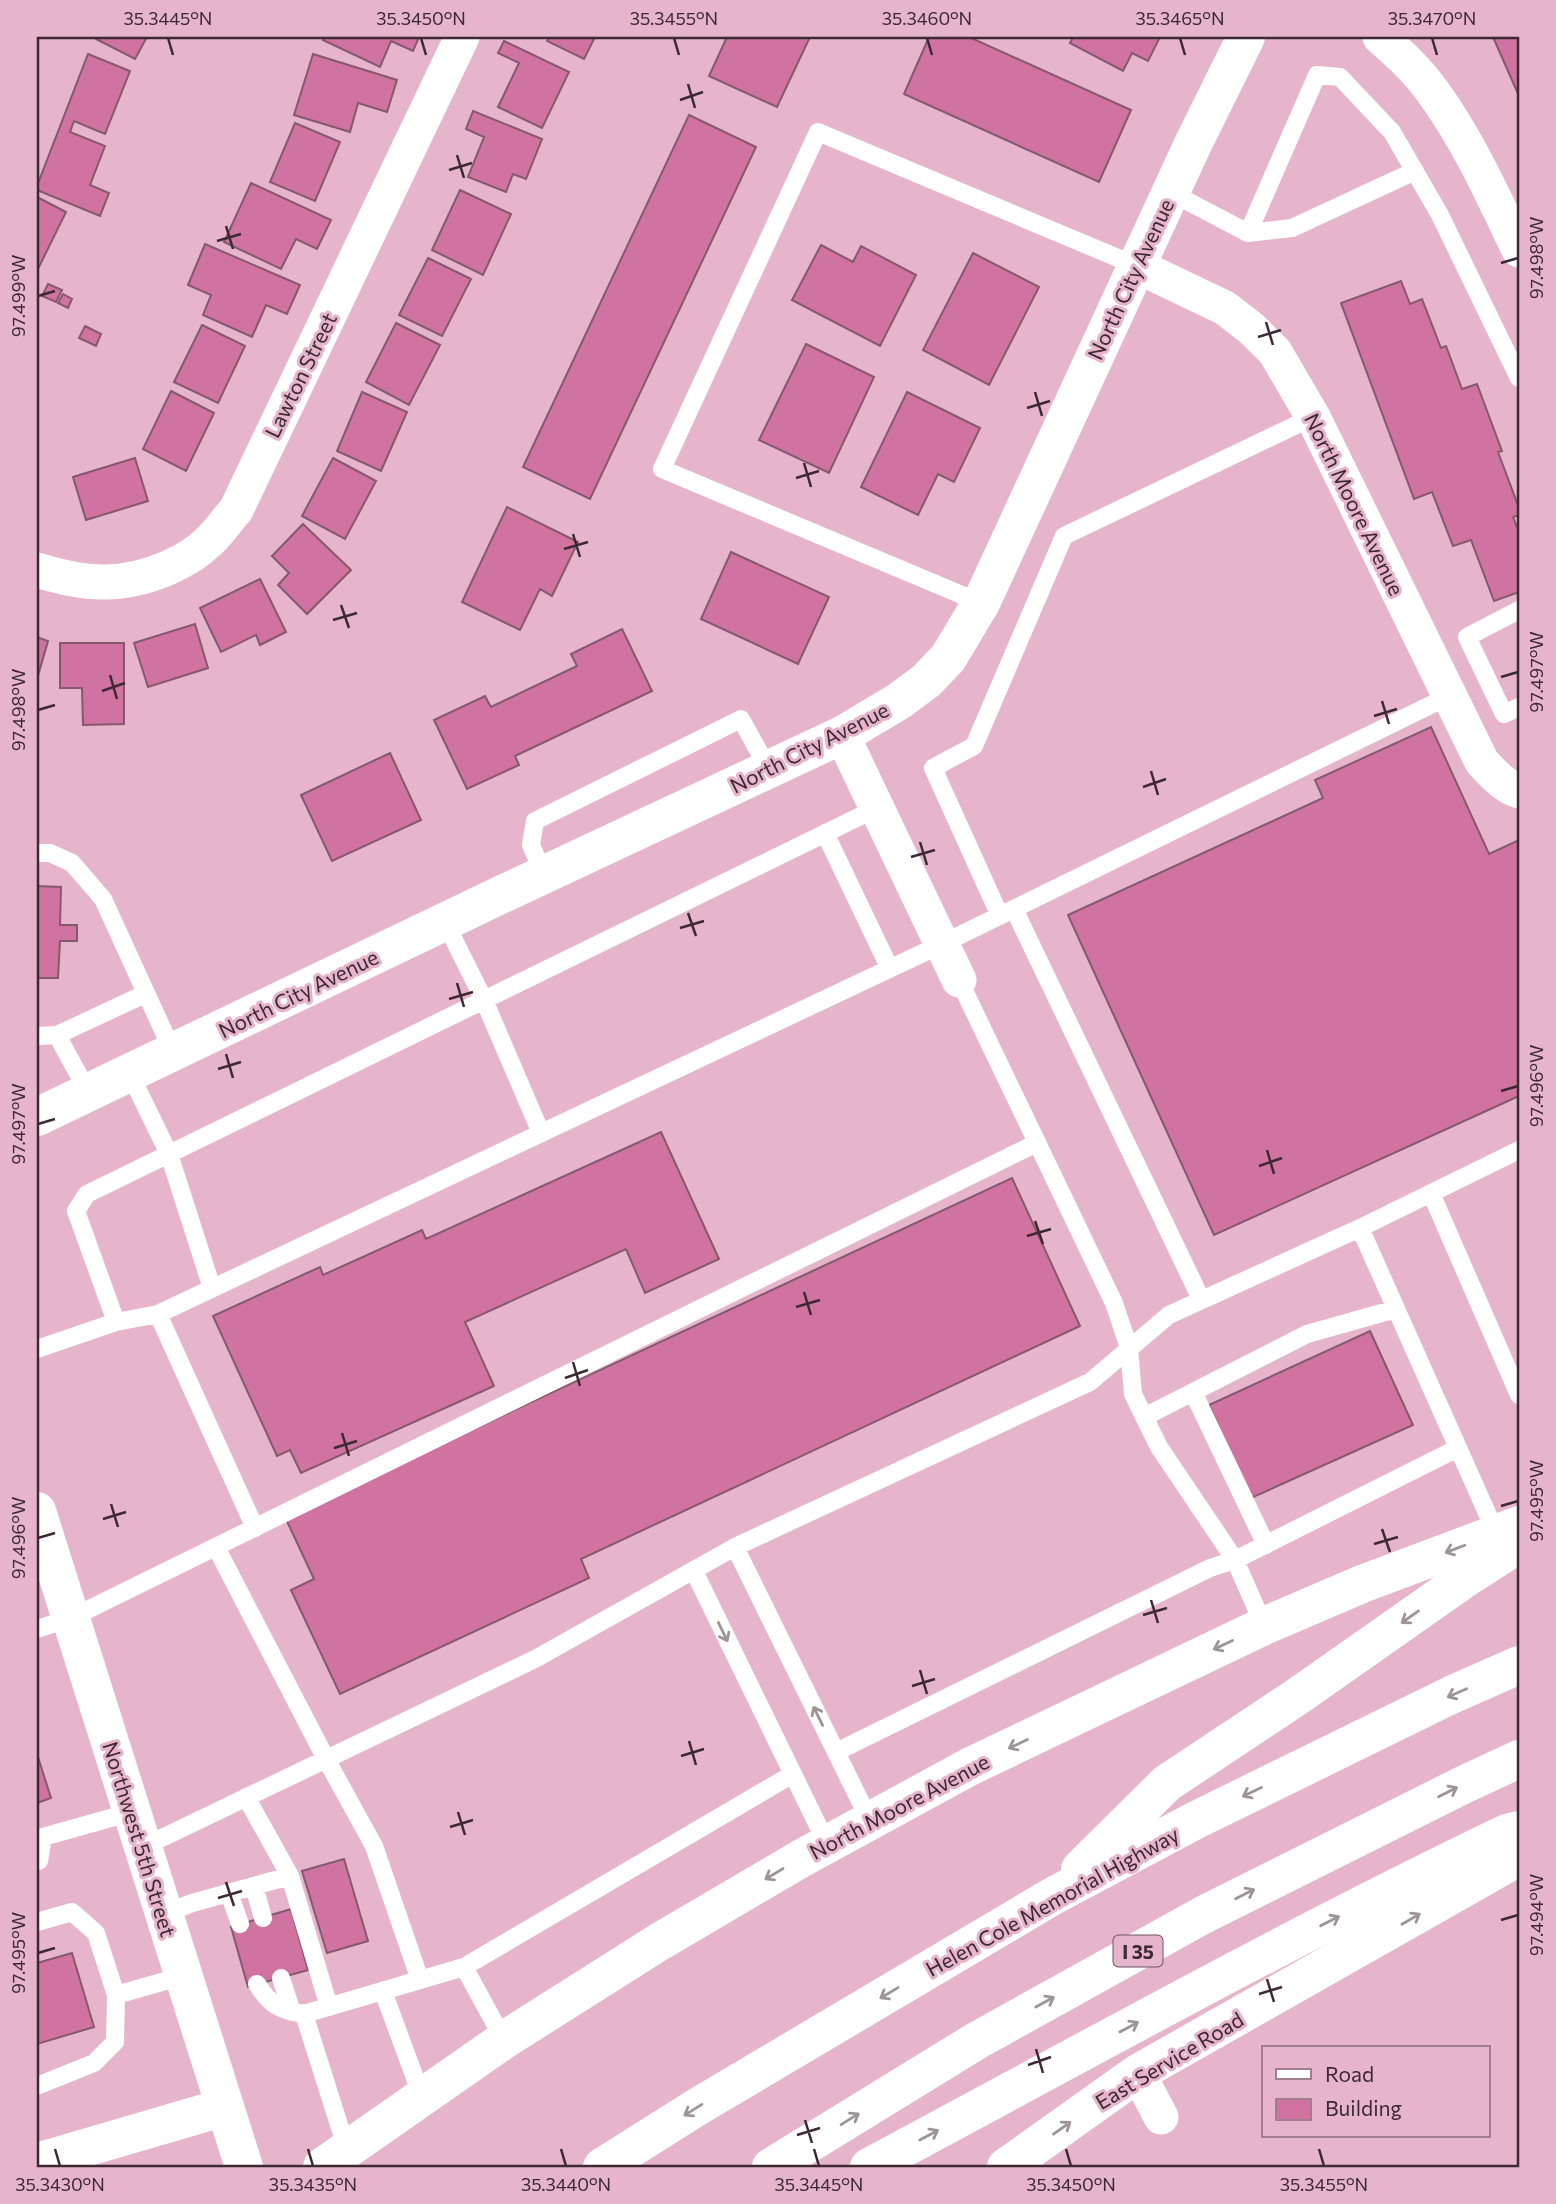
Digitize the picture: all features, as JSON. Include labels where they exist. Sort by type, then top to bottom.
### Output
[{"type":"main road","name":"North City Avenue","points":[[37,1117],[842,735],[899,701],[926,681],[948,658],[981,603],[1170,192],[1246,37]]},
{"type":"main road","name":"Northwest 5th Street","points":[[39,1528],[54,1624],[131,1812],[244,2167]]},
{"type":"main road","name":"North Moore Avenue","points":[[335,2158],[504,2040],[659,1942],[827,1844],[969,1767],[1264,1626],[1362,1584],[1512,1534]]},
{"type":"main road","points":[[1053,1896],[1167,1783],[1298,1696],[1466,1578],[1512,1534]]},
{"type":"main road","name":"Helen Cole Memorial Highway","points":[[602,2167],[697,2107],[1053,1896],[1196,1820],[1451,1695],[1519,1665]]},
{"type":"main road","name":"I 35","points":[[771,2167],[976,2041],[1203,1915],[1519,1759]]},
{"type":"main road","points":[[869,2167],[1240,1967],[1411,1879],[1507,1833],[1519,1830]]},
{"type":"main road","name":"East Service Road","points":[[1006,2167],[1138,2073],[1519,1857]]},
{"type":"main road","points":[[37,2162],[225,2107]]},
{"type":"street","name":"Lawton Street","points":[[37,570],[72,580],[103,583],[154,574],[183,561],[207,544],[236,510],[462,37]]},
{"type":"street","points":[[1383,38],[1432,90],[1510,207],[1519,250]]},
{"type":"street","name":"North Moore Avenue","points":[[1137,265],[1224,308],[1252,329],[1275,352],[1312,417],[1482,762],[1494,776],[1519,791]]},
{"type":"street","points":[[842,735],[959,980]]},
{"type":"street","points":[[1138,2073],[1161,2117]]},
{"type":"lane","points":[[1248,233],[1317,75],[1340,77],[1392,132],[1440,215],[1519,378]]},
{"type":"lane","points":[[981,603],[663,469],[818,132],[1137,265]]},
{"type":"lane","points":[[1170,192],[1248,233],[1292,228],[1415,171]]},
{"type":"lane","points":[[1201,1300],[933,768],[974,746],[1064,536],[1312,417]]},
{"type":"lane","points":[[1519,610],[1467,637],[1504,714],[1519,707]]},
{"type":"lane","points":[[37,1349],[116,1322],[158,1314],[1007,913],[1449,696]]},
{"type":"lane","points":[[544,875],[531,845],[535,821],[741,719],[769,770]]},
{"type":"lane","points":[[116,1322],[76,1211],[87,1194],[877,808]]},
{"type":"lane","points":[[825,834],[890,969]]},
{"type":"lane","points":[[37,852],[50,853],[72,863],[103,899],[173,1052]]},
{"type":"lane","points":[[445,922],[484,1000],[541,1133]]},
{"type":"lane","points":[[959,980],[1114,1303],[1129,1348],[1133,1394],[1159,1447],[1235,1560],[1264,1626]]},
{"type":"lane","points":[[37,1036],[57,1035],[145,994]]},
{"type":"lane","points":[[57,1035],[88,1092]]},
{"type":"lane","points":[[129,1072],[169,1154],[212,1288]]},
{"type":"lane","points":[[54,1624],[255,1528],[1037,1143]]},
{"type":"lane","points":[[143,1847],[535,1658],[735,1548],[1090,1382],[1169,1315],[1360,1228],[1519,1150]]},
{"type":"lane","points":[[1431,1193],[1519,1395]]},
{"type":"lane","points":[[1360,1228],[1458,1448],[1512,1534]]},
{"type":"lane","points":[[1144,1417],[1307,1334],[1396,1309]]},
{"type":"lane","points":[[158,1314],[255,1528]]},
{"type":"lane","points":[[1194,1392],[1266,1545]]},
{"type":"lane","points":[[836,1752],[1210,1568],[1266,1545],[1458,1448]]},
{"type":"lane","points":[[216,1547],[374,1846],[420,1980]]},
{"type":"lane","points":[[735,1548],[870,1821]]},
{"type":"lane","points":[[694,1571],[827,1844]]},
{"type":"lane","points":[[257,1984],[267,2001],[298,2013],[329,2007],[464,1967],[793,1774]]},
{"type":"lane","points":[[246,1797],[290,1876],[329,2007]]},
{"type":"lane","points":[[37,1861],[40,1837],[131,1812]]},
{"type":"lane","points":[[164,1914],[290,1876]]},
{"type":"lane","points":[[254,1886],[264,1917]]},
{"type":"lane","points":[[229,1893],[240,1924]]},
{"type":"lane","points":[[37,1922],[72,1912],[96,1933],[116,1995],[115,2042],[94,2063],[37,2086]]},
{"type":"lane","points":[[464,1967],[504,2040]]},
{"type":"lane","points":[[116,1995],[183,1976]]},
{"type":"lane","points":[[281,1978],[298,2013],[335,2158]]},
{"type":"lane","points":[[383,1991],[422,2097]]},
{"type":"building","points":[[147,37],[135,59],[96,39]]},
{"type":"building","points":[[325,37],[419,37],[413,51],[391,41],[380,67],[323,40]]},
{"type":"building","points":[[550,37],[595,37],[584,59],[547,41]]},
{"type":"building","points":[[727,37],[810,37],[777,107],[709,76]]},
{"type":"building","points":[[929,37],[969,37],[1131,110],[1099,182],[904,94]]},
{"type":"building","points":[[1073,37],[1160,37],[1148,61],[1132,53],[1123,71],[1070,43]]},
{"type":"building","points":[[1493,37],[1519,37],[1519,96]]},
{"type":"building","points":[[504,41],[569,72],[542,128],[498,107],[519,63],[498,53]]},
{"type":"building","points":[[88,54],[130,71],[105,134],[74,121],[70,132],[105,146],[90,185],[109,193],[100,216],[37,190]]},
{"type":"building","points":[[313,54],[397,80],[387,112],[358,103],[350,132],[294,115]]},
{"type":"building","points":[[473,111],[542,139],[526,179],[513,174],[506,192],[468,177],[484,137],[466,129]]},
{"type":"building","points":[[689,115],[756,147],[590,499],[523,467]]},
{"type":"building","points":[[295,123],[340,142],[315,201],[270,182]]},
{"type":"building","points":[[251,183],[331,220],[317,249],[296,239],[281,269],[224,242]]},
{"type":"building","points":[[460,190],[511,214],[483,275],[432,250]]},
{"type":"building","points":[[37,197],[66,212],[37,271]]},
{"type":"building","points":[[205,244],[300,285],[287,314],[266,305],[252,337],[203,315],[211,295],[188,285]]},
{"type":"building","points":[[821,245],[853,262],[861,246],[916,275],[880,346],[792,300]]},
{"type":"building","points":[[973,253],[1039,287],[989,385],[923,350]]},
{"type":"building","points":[[428,258],[471,279],[442,336],[399,315]]},
{"type":"building","points":[[1401,281],[1410,304],[1422,299],[1441,348],[1446,346],[1462,389],[1477,384],[1502,451],[1498,452],[1519,508],[1519,515],[1513,517],[1519,532],[1519,592],[1494,601],[1471,540],[1453,546],[1432,492],[1414,499],[1341,303]]},
{"type":"building","points":[[48,284],[62,290],[56,302],[42,296]]},
{"type":"building","points":[[63,294],[72,299],[68,308],[58,303]]},
{"type":"building","points":[[396,323],[440,345],[409,405],[366,382]]},
{"type":"building","points":[[202,325],[245,346],[218,403],[174,382]]},
{"type":"building","points":[[85,326],[101,334],[96,346],[79,338]]},
{"type":"building","points":[[806,344],[874,377],[829,473],[759,440]]},
{"type":"building","points":[[171,391],[214,413],[186,471],[143,449]]},
{"type":"building","points":[[362,392],[407,412],[381,471],[337,451]]},
{"type":"building","points":[[907,392],[980,428],[954,482],[938,474],[918,515],[861,487]]},
{"type":"building","points":[[135,458],[148,501],[86,520],[73,477]]},
{"type":"building","points":[[333,458],[376,481],[345,539],[302,516]]},
{"type":"building","points":[[507,507],[578,542],[552,596],[540,589],[520,630],[462,602]]},
{"type":"building","points":[[303,524],[351,570],[307,614],[278,585],[289,573],[272,556]]},
{"type":"building","points":[[731,552],[829,597],[798,664],[701,619]]},
{"type":"building","points":[[260,579],[286,632],[260,645],[256,635],[221,652],[200,608]]},
{"type":"building","points":[[195,624],[208,668],[148,687],[134,643]]},
{"type":"building","points":[[622,629],[652,691],[515,756],[519,765],[467,789],[434,720],[485,696],[491,707],[577,666],[571,654]]},
{"type":"building","points":[[37,637],[48,641],[37,679]]},
{"type":"building","points":[[60,643],[124,643],[124,724],[83,725],[82,688],[60,688]]},
{"type":"building","points":[[1431,727],[1489,854],[1519,840],[1519,1096],[1214,1235],[1068,915],[1323,798],[1315,780]]},
{"type":"building","points":[[390,753],[421,820],[332,861],[301,795]]},
{"type":"building","points":[[37,886],[61,887],[60,925],[77,925],[77,941],[60,941],[58,978],[37,978]]},
{"type":"building","points":[[661,1132],[719,1259],[645,1293],[626,1249],[465,1322],[494,1386],[301,1473],[290,1450],[277,1456],[213,1316],[320,1267],[323,1275],[422,1230],[426,1239]]},
{"type":"building","points":[[1012,1178],[1080,1326],[581,1559],[589,1578],[340,1694],[291,1590],[314,1579],[285,1517]]},
{"type":"building","points":[[1370,1331],[1413,1425],[1251,1498],[1209,1405]]},
{"type":"building","points":[[37,1754],[51,1798],[37,1803]]},
{"type":"building","points":[[344,1859],[368,1941],[327,1953],[302,1871]]},
{"type":"building","points":[[291,1909],[308,1970],[248,1987],[231,1927]]},
{"type":"building","points":[[72,1953],[94,2027],[37,2044],[37,1963]]}]
